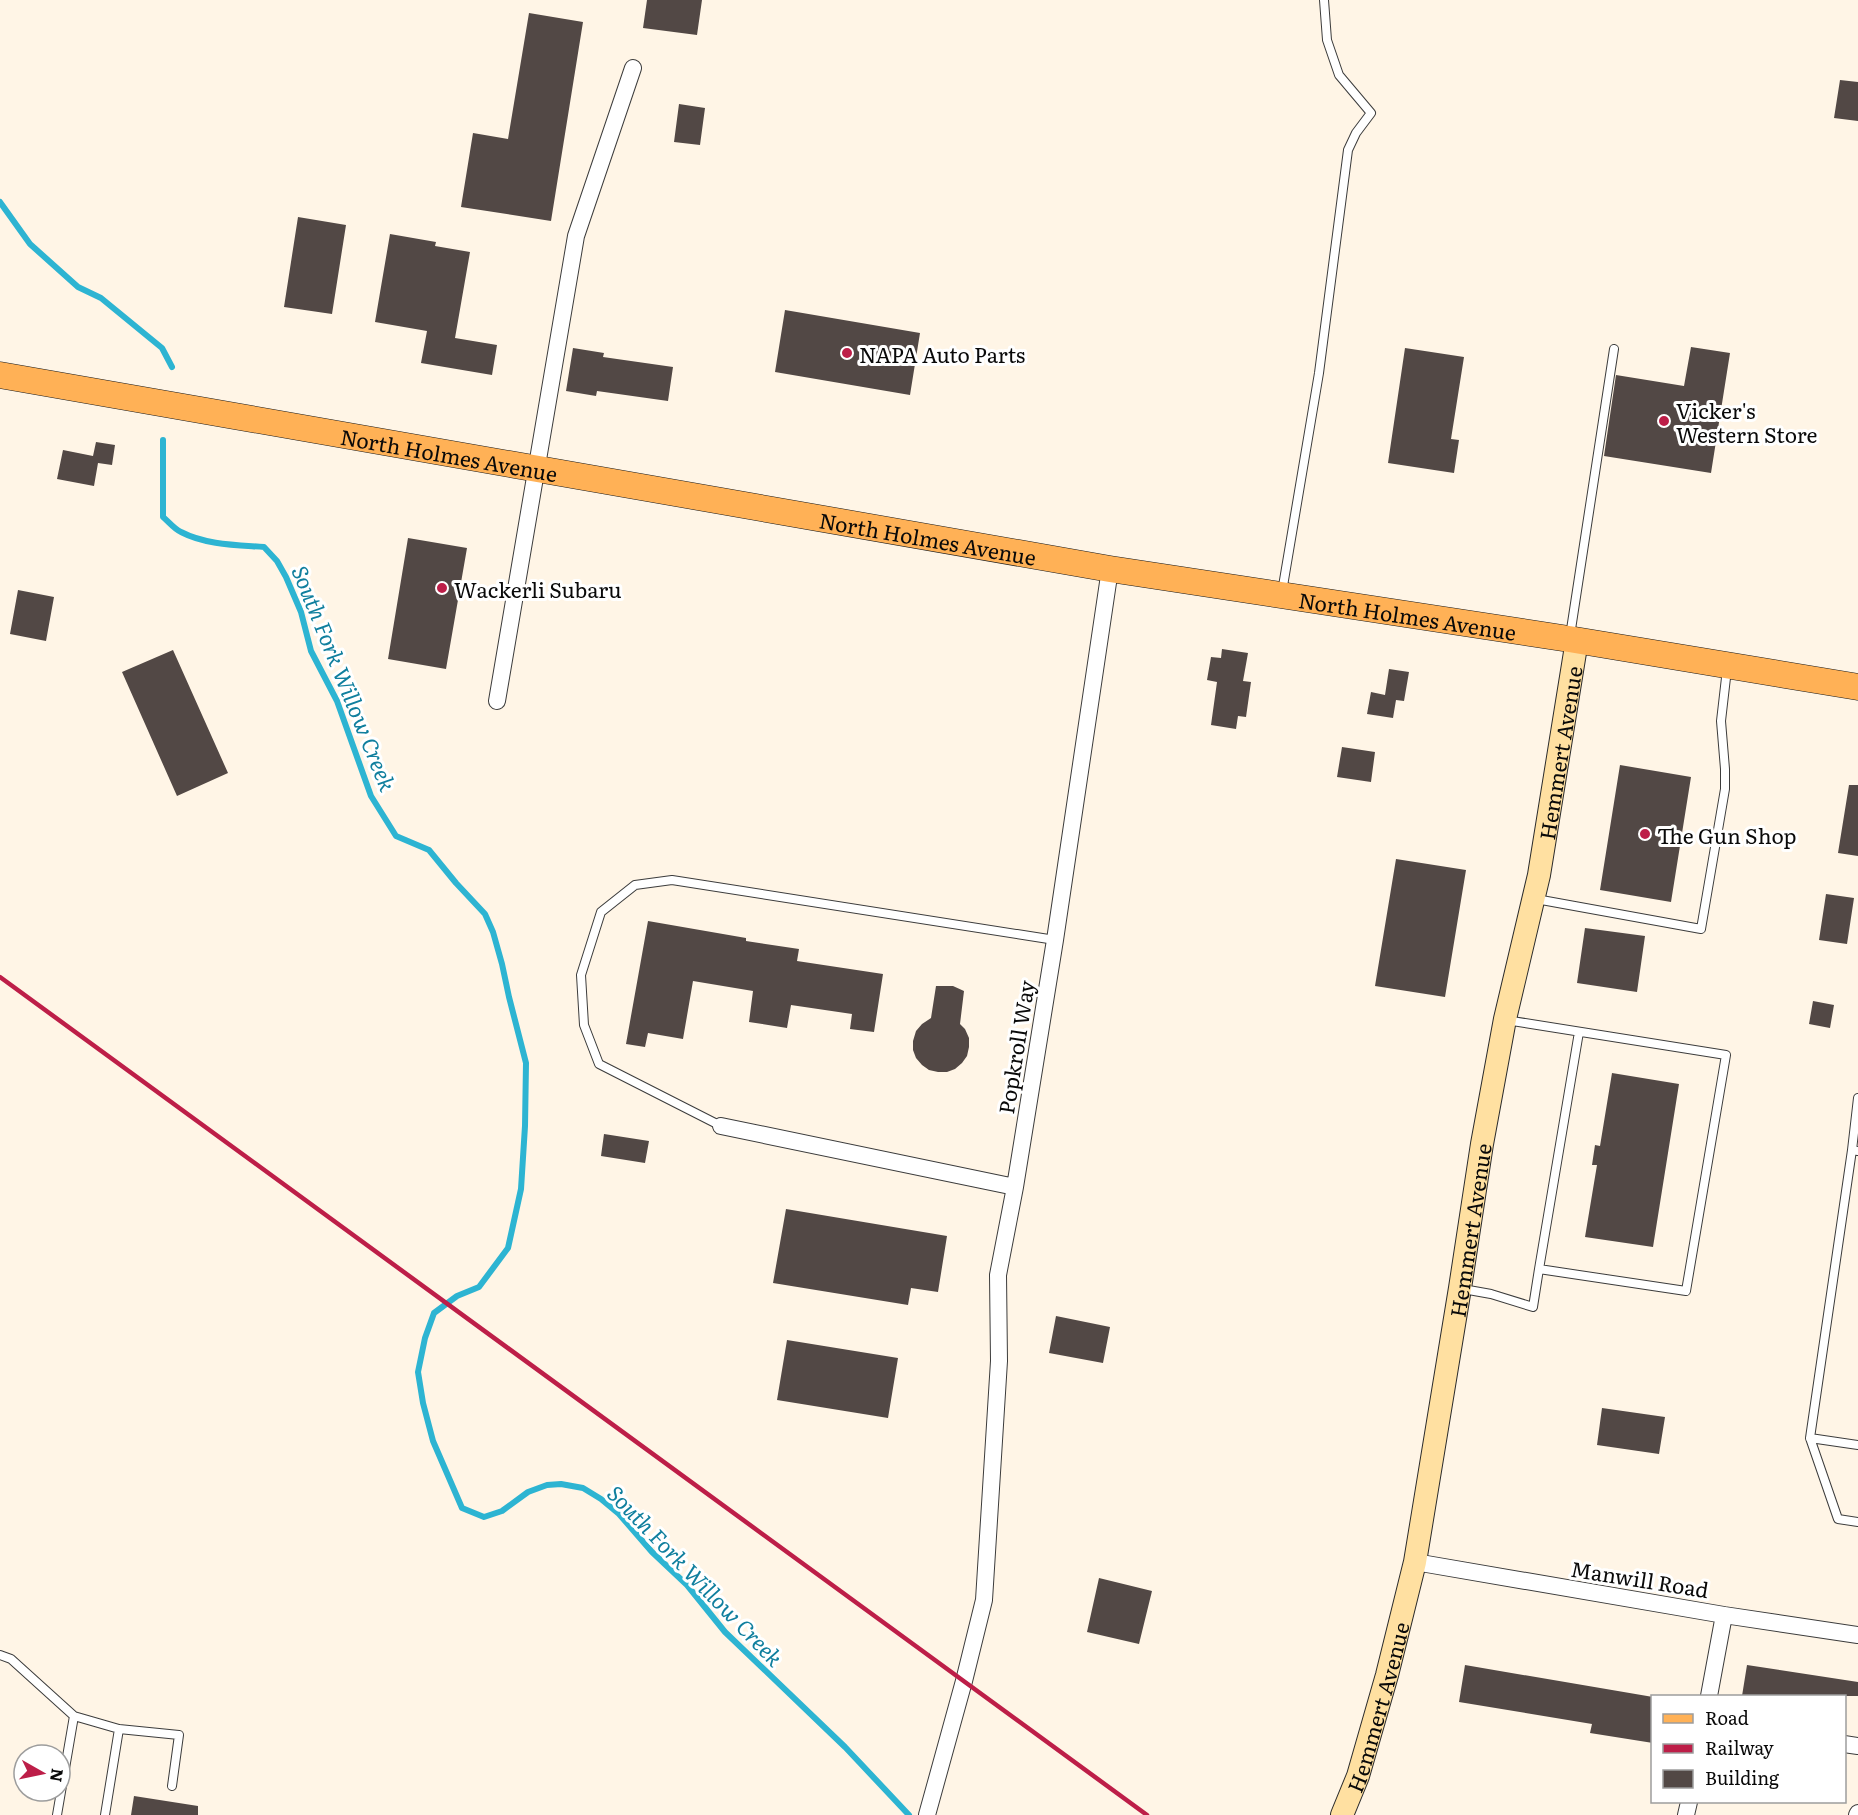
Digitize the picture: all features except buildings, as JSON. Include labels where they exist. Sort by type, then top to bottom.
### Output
[{"type":"main road","name":"North Holmes Avenue","points":[[0,375],[1110,569],[1573,640],[1858,687]]},
{"type":"street","points":[[497,702],[576,236],[633,68]]},
{"type":"street","name":"Popkroll Way","points":[[927,1815],[984,1600],[999,1361],[998,1275],[1015,1187],[1055,940],[1110,569]]},
{"type":"street","name":"Hemmert Avenue","points":[[1342,1815],[1358,1776],[1384,1686],[1414,1563],[1482,1144],[1505,1020],[1542,852],[1573,640]]},
{"type":"street","points":[[721,1126],[1015,1187]]},
{"type":"street","name":"Manwill Road","points":[[1414,1563],[1858,1635]]},
{"type":"street","points":[[1709,1695],[1724,1615]]},
{"type":"lane","points":[[1282,595],[1319,373],[1348,150],[1371,113],[1339,75],[1327,40],[1324,0]]},
{"type":"lane","points":[[1573,640],[1614,349]]},
{"type":"lane","points":[[1533,899],[1701,929],[1725,789],[1721,721],[1728,665]]},
{"type":"lane","points":[[721,1126],[599,1064],[584,1025],[581,975],[601,912],[635,885],[672,880],[1055,940]]},
{"type":"lane","points":[[1505,1020],[1726,1055],[1686,1292],[1539,1269]]},
{"type":"lane","points":[[1460,1288],[1491,1294],[1533,1307],[1579,1032]]},
{"type":"lane","points":[[1858,1098],[1855,1150],[1810,1438],[1838,1519],[1858,1522]]},
{"type":"lane","points":[[1810,1438],[1858,1445]]},
{"type":"lane","points":[[0,1655],[11,1659],[74,1716],[119,1729],[179,1735],[172,1786]]},
{"type":"lane","points":[[57,1815],[74,1716]]},
{"type":"lane","points":[[105,1815],[119,1729]]},
{"type":"waterway","name":"South Fork Willow Creek","points":[[0,202],[30,244],[78,287],[101,298],[162,348],[172,367]]},
{"type":"waterway","name":"South Fork Willow Creek","points":[[163,440],[163,517],[178,531],[201,540],[264,547],[277,561],[301,612],[311,651],[337,701],[371,796],[396,836],[429,850],[485,914],[502,964],[526,1063],[521,1189],[508,1248],[479,1287],[457,1296],[434,1313],[425,1338],[418,1372],[433,1441],[462,1508],[484,1517],[502,1511],[528,1492],[547,1485],[561,1484],[583,1488],[601,1499],[619,1514],[652,1552],[687,1585],[725,1632],[845,1747],[909,1815]]},
{"type":"railway","points":[[0,977],[1147,1815]]},
{"type":"place","name":"NAPA Auto Parts","points":[[847,353]]},
{"type":"place","name":"Vicker's Western Store","points":[[1664,421]]},
{"type":"place","name":"Wackerli Subaru","points":[[442,588]]},
{"type":"place","name":"The Gun Shop","points":[[1645,834]]}]
